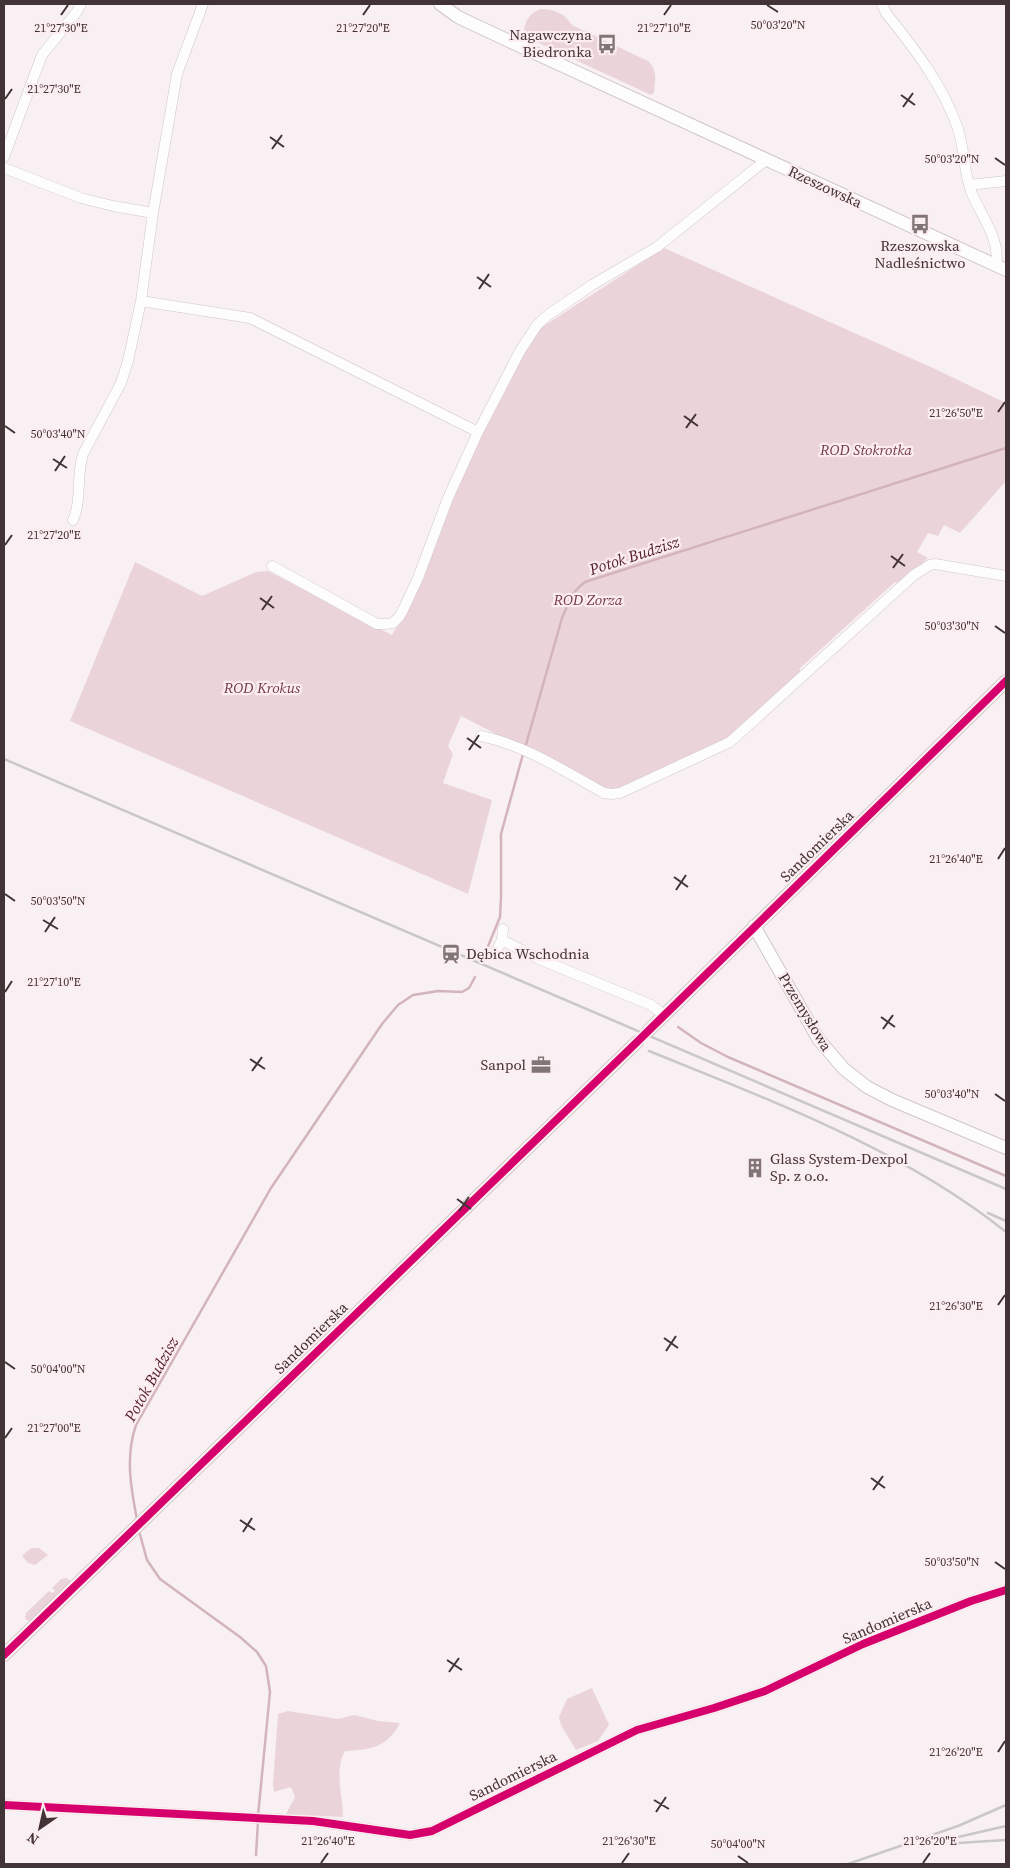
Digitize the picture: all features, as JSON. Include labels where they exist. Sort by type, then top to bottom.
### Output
[{"type":"street","points":[[4,157],[42,55],[76,13],[80,4]]},
{"type":"street","points":[[72,520],[77,510],[79,467],[101,417],[121,383],[128,360],[140,301],[177,74],[203,4]]},
{"type":"street","name":"Rzeszowska","points":[[440,4],[458,17],[1001,268]]},
{"type":"street","name":"Rzeszowska","points":[[882,4],[886,13],[929,70],[949,107],[961,137],[969,185],[994,242],[997,260],[1001,268]]},
{"type":"street","points":[[272,566],[377,624],[393,622],[403,610],[418,578],[448,498],[478,432],[520,350],[537,325],[548,315],[592,285],[653,250],[670,238],[766,160]]},
{"type":"street","points":[[4,168],[81,198],[112,206],[154,213]]},
{"type":"street","points":[[969,185],[1006,181]]},
{"type":"street","points":[[140,301],[250,318],[478,432]]},
{"type":"street","points":[[481,736],[502,741],[531,753],[604,793],[620,793],[730,742],[914,576],[930,565],[1006,576]]},
{"type":"street","name":"Sandomierska","points":[[648,1031],[1006,682]]},
{"type":"street","name":"Przemysłowa","points":[[754,926],[819,1040],[844,1069],[867,1087],[892,1100],[1006,1148]]},
{"type":"street","points":[[503,929],[500,945],[548,962],[651,1005],[664,1015]]},
{"type":"street","name":"Sandomierska","points":[[4,1655],[637,1042]]},
{"type":"street","name":"Sandomierska","points":[[4,1805],[313,1821],[410,1835],[432,1831],[637,1730],[765,1691],[863,1644],[971,1601],[1006,1590]]},
{"type":"green space","points":[[541,9],[559,13],[572,25],[648,61],[655,72],[654,93],[651,95],[530,39],[527,31],[524,30],[526,23],[534,12]]},
{"type":"green space","points":[[664,248],[933,368],[1006,403],[1006,481],[960,533],[944,525],[938,536],[928,533],[917,552],[928,558],[900,584],[895,582],[799,669],[803,674],[729,739],[620,789],[604,790],[461,716],[448,746],[453,754],[443,783],[492,800],[468,894],[70,721],[135,562],[202,596],[256,572],[268,571],[392,635],[416,593],[452,500],[510,376],[539,329]]},
{"type":"green space","points":[[31,1548],[39,1548],[48,1555],[35,1565],[28,1563],[22,1556]]},
{"type":"green space","points":[[66,1578],[71,1581],[69,1584],[31,1622],[25,1619],[26,1613],[49,1591],[52,1593],[55,1591],[52,1588],[61,1579]]},
{"type":"green space","points":[[592,1688],[609,1725],[598,1741],[576,1750],[561,1725],[559,1717],[567,1699]]},
{"type":"green space","points":[[288,1711],[338,1719],[354,1715],[378,1721],[400,1723],[390,1737],[377,1746],[362,1750],[345,1751],[340,1767],[343,1817],[286,1814],[295,1797],[291,1787],[274,1792],[278,1714]]},
{"type":"waterway","name":"Potok Budzisz","points":[[525,748],[562,618],[572,595],[585,582],[1006,448]]},
{"type":"waterway","name":"Potok Budzisz","points":[[484,956],[500,917],[501,834],[523,754]]},
{"type":"waterway","name":"Potok Budzisz","points":[[137,1520],[130,1472],[131,1449],[136,1425],[271,1188],[382,1024],[398,1005],[413,995],[438,991],[462,992],[469,988],[475,977]]},
{"type":"waterway","points":[[678,1027],[701,1043],[728,1057],[1006,1176]]},
{"type":"waterway","name":"Potok Budzisz","points":[[139,1531],[147,1560],[160,1579],[240,1637],[257,1652],[266,1666],[270,1692],[258,1816]]},
{"type":"waterway","name":"Potok Budzisz","points":[[256,1855],[258,1821]]},
{"type":"railway","points":[[4,759],[1006,1189]]},
{"type":"railway","points":[[649,1051],[789,1108],[880,1151],[966,1202],[1006,1232]]},
{"type":"railway","points":[[988,1213],[1006,1221]]},
{"type":"railway","points":[[848,1864],[958,1826],[1006,1805]]},
{"type":"railway","points":[[919,1846],[1006,1826]]},
{"type":"railway","points":[[958,1843],[1006,1840]]},
{"type":"cycle path","points":[[4,1655],[637,1042],[1006,681]]},
{"type":"cycle path","points":[[4,1805],[313,1821],[410,1835],[432,1831],[637,1730],[765,1691],[863,1644],[971,1601],[1006,1590]]},
{"type":"place","name":"Nagawczyna Biedronka","points":[[607,44]]},
{"type":"place","name":"Rzeszowska Nadleśnictwo","points":[[920,224]]},
{"type":"place","name":"Dębica Wschodnia","points":[[451,954]]},
{"type":"place","name":"Sanpol","points":[[541,1065]]},
{"type":"place","name":"Glass System-Dexpol Sp. z o.o.","points":[[755,1168]]},
{"type":"park label","name":"ROD Stokrotka","points":[[866,450]]},
{"type":"park label","name":"ROD Zorza","points":[[588,600]]},
{"type":"park label","name":"ROD Krokus","points":[[262,688]]}]
